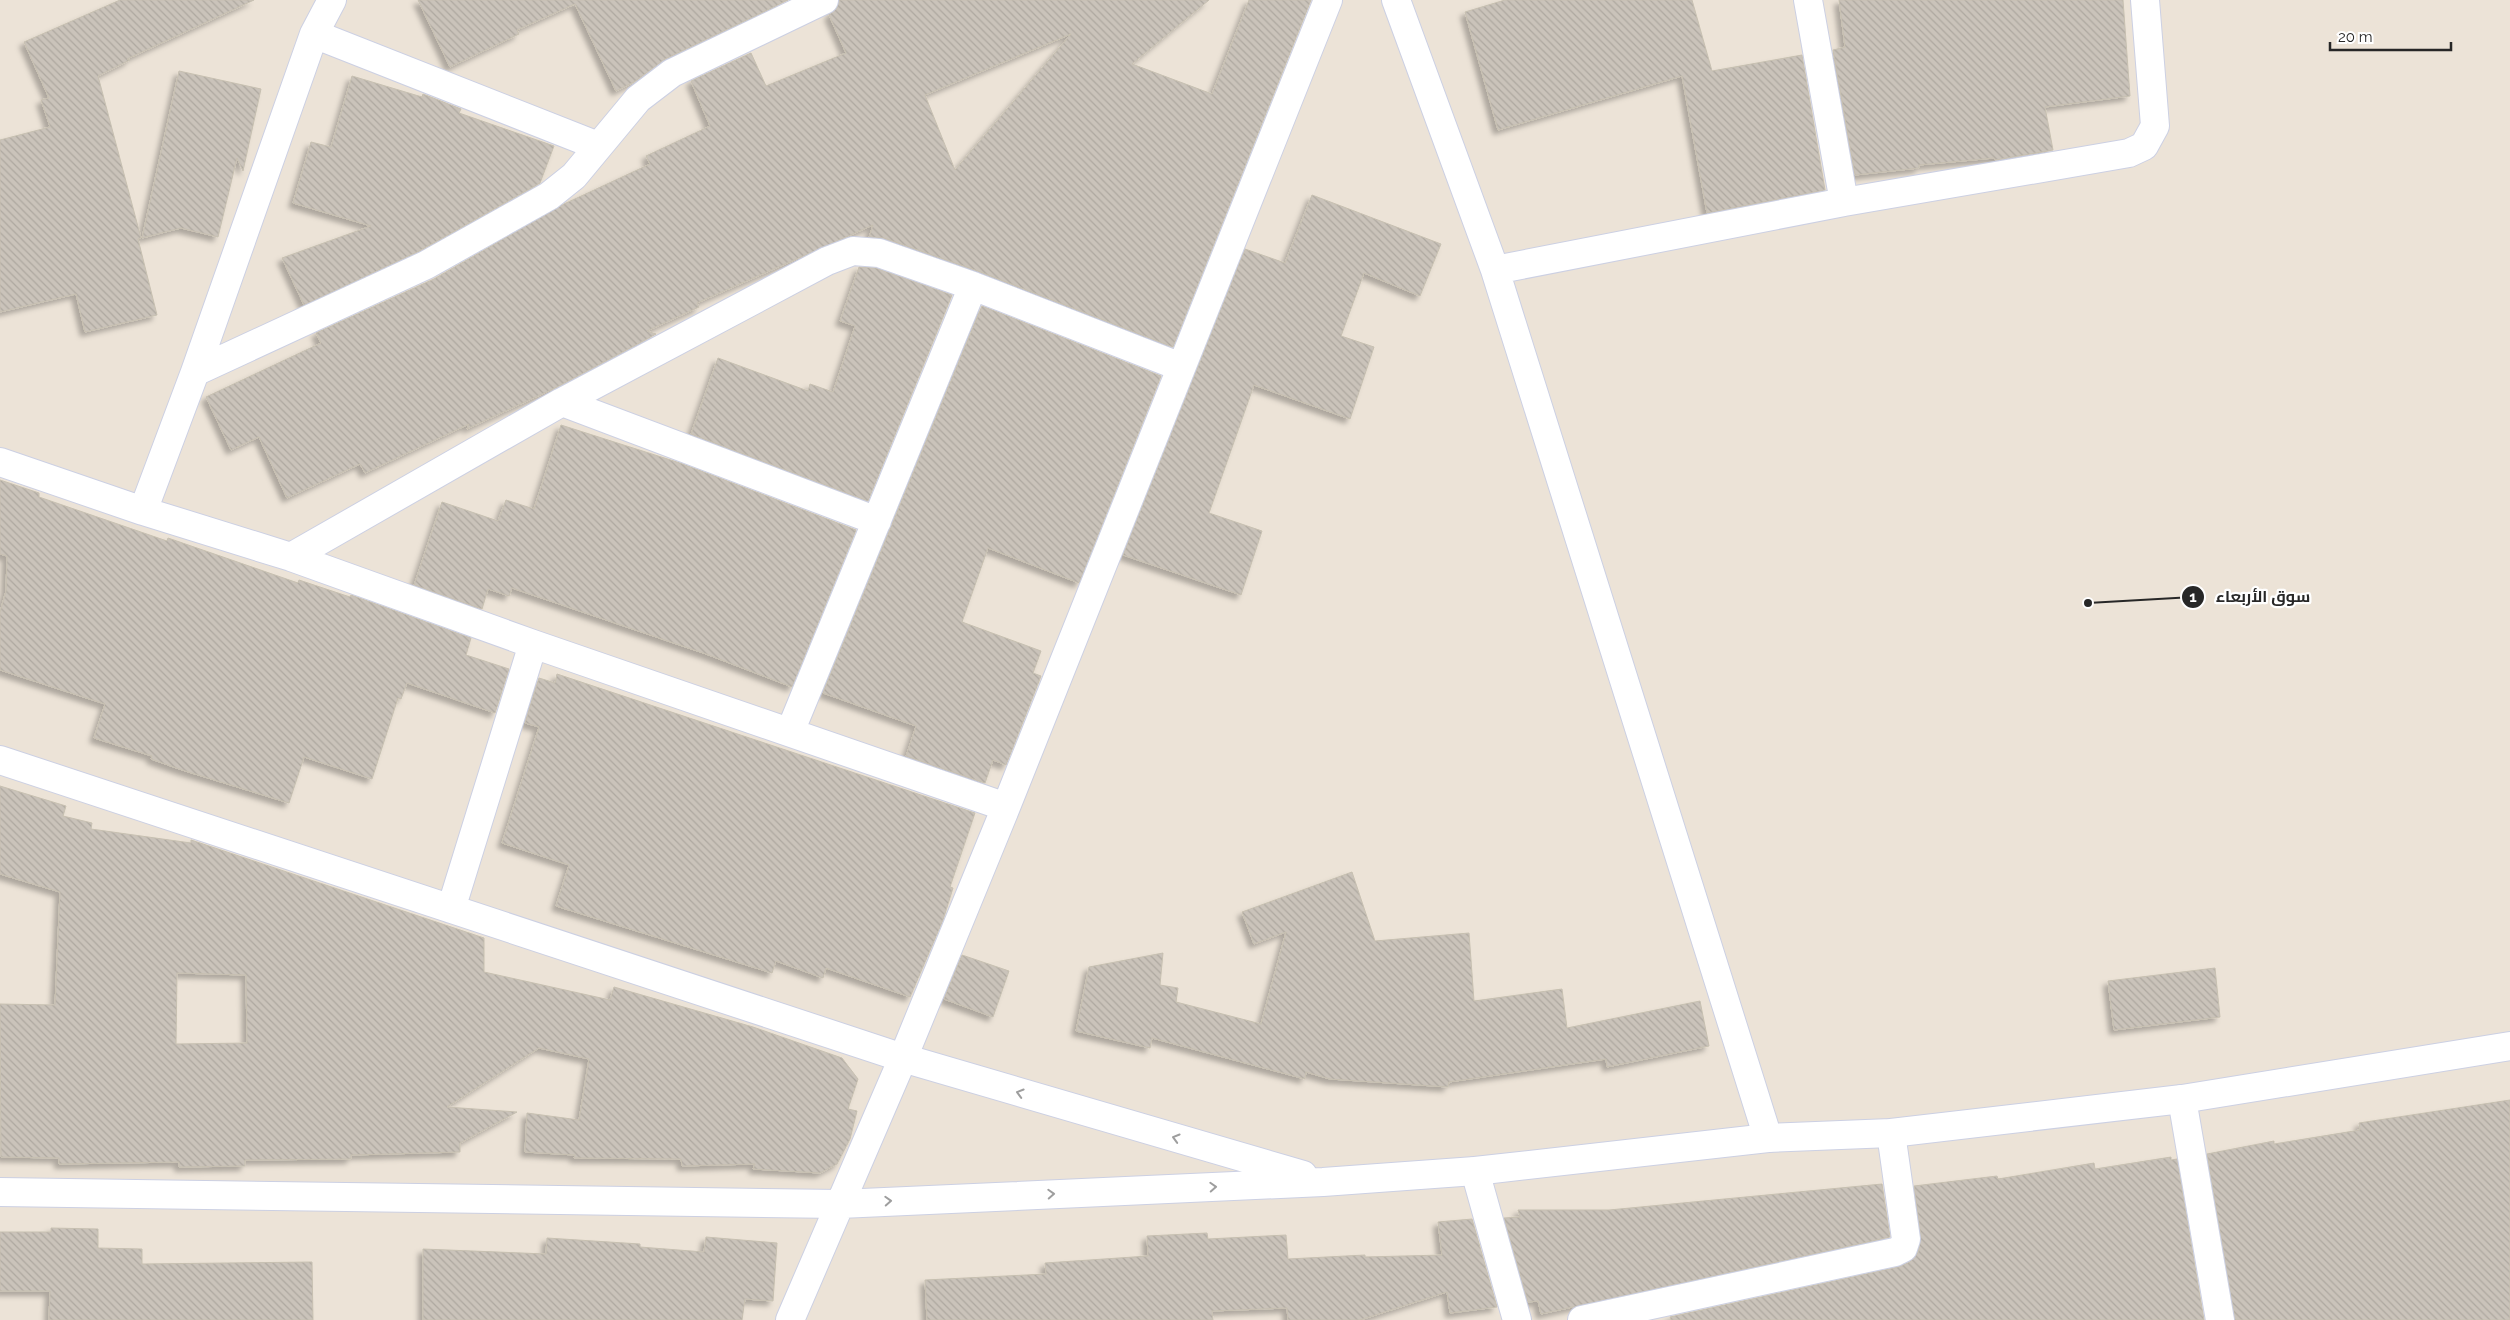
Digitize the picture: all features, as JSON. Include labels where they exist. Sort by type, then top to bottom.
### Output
[{"type":"street","points":[[143,511],[195,372],[314,34],[332,0]]},
{"type":"street","points":[[195,372],[426,265],[549,196],[574,176],[638,99],[672,73],[824,0]]},
{"type":"street","points":[[790,1320],[902,1058],[1006,807],[1328,0]]},
{"type":"street","points":[[1396,0],[1495,270],[1768,1138]]},
{"type":"street","points":[[1808,0],[1844,202]]},
{"type":"street","points":[[1495,270],[1844,202],[2129,153],[2144,146],[2155,126],[2144,0]]},
{"type":"street","points":[[314,34],[598,146]]},
{"type":"street","points":[[291,557],[562,402],[827,261],[853,251],[878,253],[974,286],[1181,367]]},
{"type":"street","points":[[790,732],[974,286]]},
{"type":"street","points":[[562,402],[877,521]]},
{"type":"street","points":[[0,462],[143,511],[291,557],[533,644],[1006,807]]},
{"type":"street","points":[[451,909],[533,644]]},
{"type":"street","points":[[0,760],[902,1058],[1323,1182]]},
{"type":"street","points":[[0,1192],[840,1204],[1323,1182],[1474,1171],[1768,1138],[1891,1133],[2182,1099],[2510,1046]]},
{"type":"street","points":[[2182,1099],[2220,1320]]},
{"type":"street","points":[[1582,1320],[1895,1252],[1903,1248],[1906,1239],[1891,1133]]},
{"type":"street","points":[[1474,1171],[1517,1320]]},
{"type":"building","points":[[120,0],[254,0],[127,59],[130,60],[98,76],[141,238],[138,239],[157,315],[85,332],[76,294],[0,312],[0,140],[50,127],[41,100],[49,98],[24,42]]},
{"type":"building","points":[[418,0],[788,0],[665,59],[634,82],[616,91],[575,4],[517,30],[519,34],[450,67]]},
{"type":"building","points":[[839,0],[1209,0],[1132,64],[1212,94],[1249,0],[1311,0],[1173,347],[978,271],[884,238],[869,237],[873,225],[697,303],[699,307],[647,331],[656,334],[557,387],[467,429],[469,424],[365,473],[360,464],[287,498],[259,437],[231,450],[206,397],[321,343],[316,333],[434,279],[564,204],[650,164],[646,156],[710,126],[691,81],[751,53],[766,86],[846,53],[829,15],[837,8]],"holes":[[[1071,34],[955,170],[925,95]]]},
{"type":"building","points":[[1505,0],[1692,0],[1712,71],[1802,55],[1825,190],[1707,213],[1682,76],[1498,130],[1465,12]]},
{"type":"building","points":[[1839,0],[2123,0],[2130,96],[2045,107],[2053,150],[1995,160],[1994,158],[1919,165],[1919,168],[1855,175],[1833,50],[1845,47]]},
{"type":"building","points":[[179,71],[261,89],[243,171],[237,158],[218,237],[181,228],[142,238]]},
{"type":"building","points":[[352,76],[422,97],[423,94],[461,109],[459,113],[554,146],[540,183],[419,251],[304,305],[282,258],[371,226],[293,203],[311,142],[331,147]]},
{"type":"building","points":[[1312,195],[1441,244],[1420,296],[1364,273],[1341,336],[1374,347],[1350,419],[1254,385],[1209,513],[1262,531],[1241,595],[1123,555],[1245,249],[1285,263]]},
{"type":"building","points":[[859,267],[876,268],[952,295],[868,501],[691,434],[718,358],[808,391],[810,384],[833,392],[855,326],[840,321]]},
{"type":"building","points":[[982,306],[1161,376],[1079,583],[988,548],[962,622],[1041,651],[1033,673],[1041,676],[1006,765],[993,760],[985,783],[906,756],[916,726],[823,693]]},
{"type":"building","points":[[561,425],[680,463],[856,530],[792,687],[706,654],[512,588],[509,596],[488,589],[482,609],[414,585],[442,502],[498,521],[506,500],[534,509]]},
{"type":"building","points":[[0,480],[39,493],[39,497],[167,541],[168,538],[298,583],[299,580],[350,597],[351,595],[471,638],[466,655],[509,669],[495,713],[407,683],[401,699],[398,698],[372,779],[304,757],[289,803],[182,770],[151,759],[152,756],[94,738],[105,704],[0,670],[0,612],[6,591],[7,556],[0,554]]},
{"type":"building","points":[[557,674],[975,813],[950,887],[953,888],[943,920],[910,997],[826,968],[823,978],[776,961],[772,973],[556,906],[569,865],[502,843],[539,727],[525,723],[539,678],[555,683]]},
{"type":"building","points":[[0,786],[66,806],[63,816],[92,823],[91,829],[191,843],[191,840],[484,938],[484,972],[610,1000],[614,987],[753,1027],[842,1058],[858,1079],[848,1109],[857,1111],[850,1139],[837,1164],[820,1173],[753,1169],[755,1164],[682,1166],[681,1159],[574,1158],[575,1155],[525,1152],[527,1113],[579,1120],[589,1059],[539,1048],[447,1107],[517,1112],[460,1143],[460,1152],[351,1155],[351,1159],[245,1160],[245,1166],[179,1167],[179,1162],[59,1164],[59,1158],[1,1157],[0,1004],[55,1005],[60,892],[0,874]],"holes":[[[177,973],[246,975],[247,1043],[176,1044]]]},
{"type":"building","points":[[1352,872],[1375,941],[1469,933],[1474,1001],[1562,989],[1567,1028],[1700,1001],[1709,1046],[1607,1067],[1606,1059],[1449,1082],[1448,1087],[1330,1079],[1306,1072],[1305,1079],[1152,1038],[1150,1048],[1076,1031],[1089,967],[1163,953],[1160,985],[1178,988],[1176,1002],[1261,1024],[1286,932],[1254,944],[1242,912]]},
{"type":"building","points":[[962,955],[1009,971],[993,1017],[944,999]]},
{"type":"building","points":[[2215,968],[2220,1017],[2114,1030],[2108,981]]},
{"type":"building","points":[[2510,1100],[2510,1320],[2235,1320],[2207,1154],[2274,1141],[2274,1144],[2360,1130],[2359,1123]]},
{"type":"building","points":[[2171,1157],[2171,1160],[2177,1159],[2204,1320],[1671,1320],[1670,1317],[1898,1267],[1910,1262],[1918,1253],[1921,1237],[1914,1186],[1997,1176],[1998,1179],[2094,1163],[2095,1169]]},
{"type":"building","points":[[1882,1184],[1890,1237],[1541,1314],[1538,1301],[1528,1302],[1504,1218],[1520,1217],[1518,1210],[1609,1210]]},
{"type":"building","points":[[1472,1219],[1497,1307],[1450,1313],[1447,1292],[1360,1320],[1288,1320],[1287,1308],[1212,1311],[1213,1320],[927,1320],[925,1280],[1046,1274],[1045,1263],[1148,1256],[1147,1236],[1207,1233],[1208,1239],[1286,1235],[1288,1259],[1365,1255],[1365,1257],[1442,1255],[1438,1222]]},
{"type":"building","points":[[51,1228],[98,1229],[98,1248],[142,1249],[142,1264],[312,1262],[313,1320],[49,1320],[50,1291],[0,1291],[0,1232],[51,1232]]},
{"type":"building","points":[[706,1237],[777,1243],[773,1301],[745,1299],[742,1320],[423,1320],[423,1249],[546,1254],[547,1238],[640,1244],[640,1247],[704,1252]]},
{"type":"place","name":"سوق الأربعاء","points":[[2088,603]]}]
